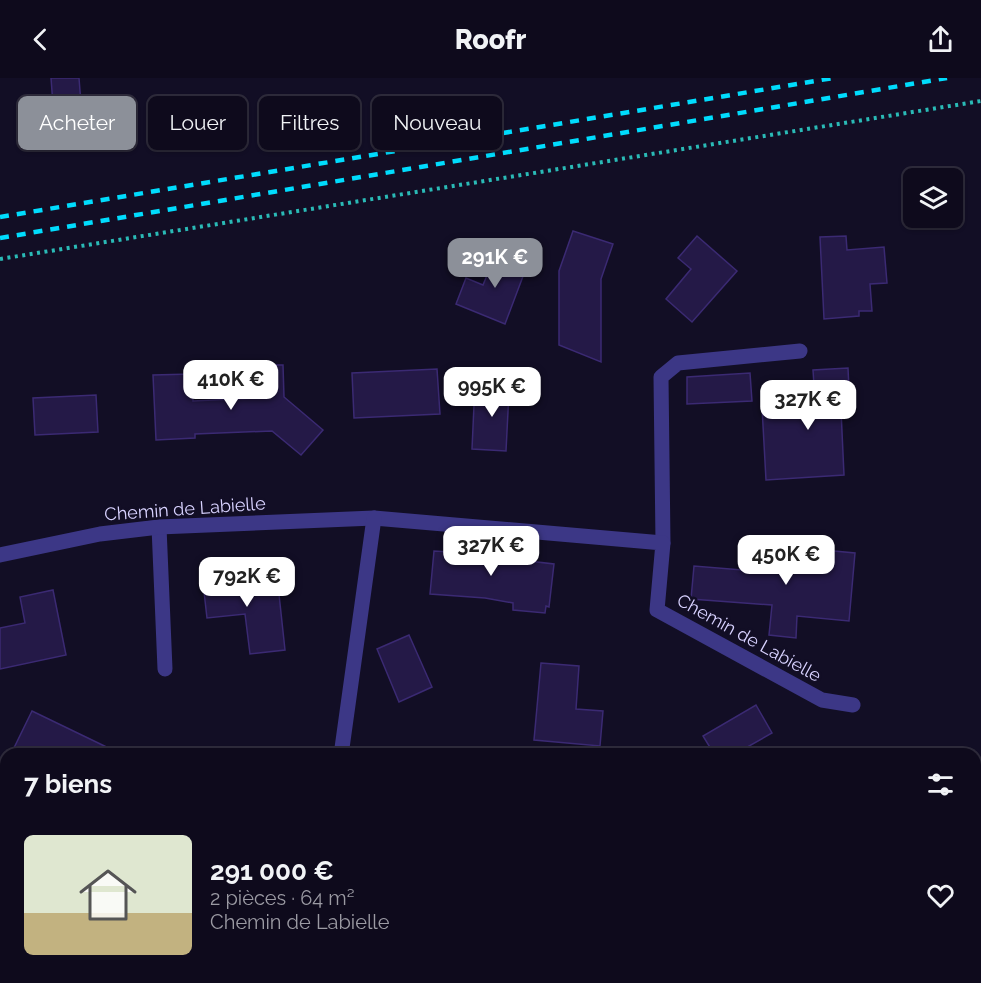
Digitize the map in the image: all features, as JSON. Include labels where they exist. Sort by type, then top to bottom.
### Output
[{"type":"street","name":"Chemin de Labielle","points":[[800,351],[678,363],[661,377],[663,543],[657,609],[822,700],[853,705]]},
{"type":"street","name":"Chemin de Labielle","points":[[0,555],[100,534],[159,527],[374,518],[663,543]]},
{"type":"street","points":[[342,748],[374,518]]},
{"type":"street","points":[[159,527],[165,669]]},
{"type":"path","points":[[0,260],[981,101]]},
{"type":"building","points":[[51,78],[79,78],[80,96],[52,96]]},
{"type":"building","points":[[573,231],[613,244],[601,279],[601,362],[559,345],[559,271]]},
{"type":"building","points":[[697,236],[737,271],[692,322],[666,299],[691,269],[678,258]]},
{"type":"building","points":[[846,236],[847,250],[884,247],[887,283],[870,284],[872,311],[859,311],[859,316],[824,319],[820,237]]},
{"type":"building","points":[[497,251],[528,263],[505,324],[456,304],[466,278],[483,285]]},
{"type":"building","points":[[257,365],[283,365],[284,397],[323,430],[301,455],[272,431],[195,434],[195,438],[156,440],[153,375],[192,374],[193,401],[258,398]]},
{"type":"building","points":[[848,368],[850,410],[841,410],[844,475],[766,480],[762,407],[806,406],[805,401],[815,400],[813,370]]},
{"type":"building","points":[[437,369],[440,414],[354,418],[352,373]]},
{"type":"building","points":[[510,372],[506,451],[472,449],[474,405]]},
{"type":"building","points":[[750,373],[752,401],[687,404],[687,377]]},
{"type":"building","points":[[96,395],[98,432],[35,435],[33,398]]},
{"type":"building","points":[[451,536],[478,538],[477,555],[554,564],[549,607],[546,606],[545,613],[513,610],[513,603],[485,598],[430,594],[434,551],[450,552]]},
{"type":"building","points":[[770,545],[855,553],[849,621],[797,616],[796,638],[769,635],[772,605],[691,599],[694,566],[767,572]]},
{"type":"building","points":[[243,569],[246,589],[278,585],[285,650],[250,654],[245,614],[207,618],[202,574]]},
{"type":"building","points":[[53,590],[66,655],[0,669],[0,628],[25,623],[20,597]]},
{"type":"building","points":[[409,635],[432,687],[399,702],[377,649]]},
{"type":"building","points":[[541,663],[579,666],[576,709],[603,711],[600,746],[534,740]]},
{"type":"building","points":[[756,705],[772,733],[746,748],[710,748],[703,736]]},
{"type":"building","points":[[32,711],[109,748],[14,748]]},
{"type":"railway","points":[[0,217],[833,78]]},
{"type":"railway","points":[[0,238],[947,78]]}]
